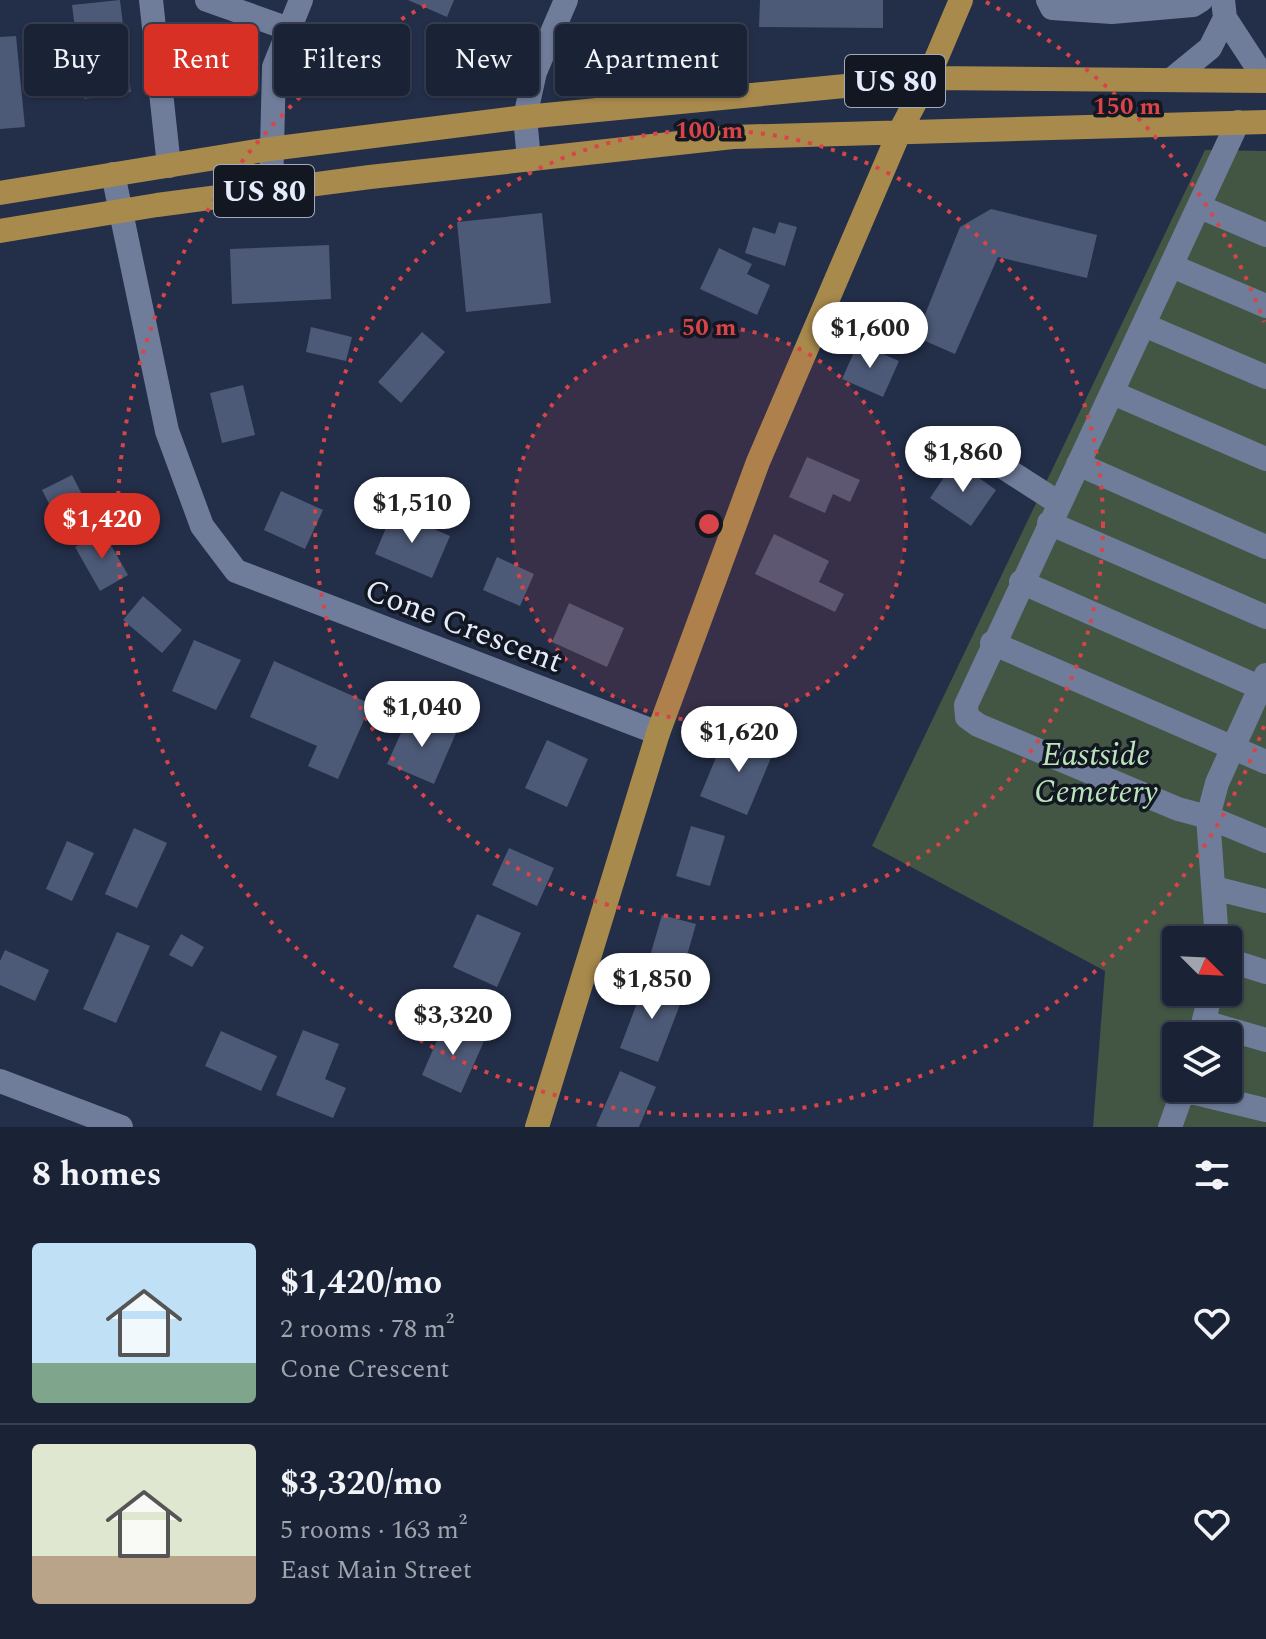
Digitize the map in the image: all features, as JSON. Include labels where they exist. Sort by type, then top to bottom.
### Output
[{"type":"main road","points":[[537,1127],[658,733],[758,462],[899,133],[928,78],[961,0]]},
{"type":"main road","name":"US 80","points":[[0,193],[270,149],[525,117],[928,78],[1266,81]]},
{"type":"main road","name":"US 80","points":[[0,231],[271,190],[733,137],[1266,122]]},
{"type":"street","points":[[151,0],[169,166]]},
{"type":"street","points":[[207,0],[275,24]]},
{"type":"street","points":[[291,24],[301,0]]},
{"type":"street","points":[[529,160],[525,117],[535,72],[566,0]]},
{"type":"street","points":[[1048,0],[1052,8],[1112,12],[1193,5],[1201,0]]},
{"type":"street","points":[[1172,79],[1210,48],[1224,9]]},
{"type":"street","points":[[1224,9],[1266,81]]},
{"type":"street","points":[[271,190],[274,67]]},
{"type":"street","points":[[1238,122],[1113,393],[992,643],[966,705],[967,717],[1178,809],[1208,817],[1266,841]]},
{"type":"street","name":"Cone Crescent","points":[[113,174],[167,431],[202,526],[236,571],[658,733]]},
{"type":"street","points":[[1200,207],[1266,235]]},
{"type":"street","points":[[1172,266],[1266,306]]},
{"type":"street","points":[[1144,325],[1266,377]]},
{"type":"street","points":[[1113,393],[1266,459]]},
{"type":"street","points":[[973,448],[1054,513],[1266,617]]},
{"type":"street","points":[[1078,464],[1266,547]]},
{"type":"street","points":[[1021,582],[1264,685],[1233,747],[1208,817],[1216,926]]},
{"type":"street","points":[[992,643],[1266,762]]},
{"type":"street","points":[[1214,888],[1266,901]]},
{"type":"street","points":[[1242,964],[1266,972]]},
{"type":"street","points":[[1242,1036],[1266,1040]]},
{"type":"street","points":[[0,1081],[93,1122],[121,1127]]},
{"type":"street","points":[[1170,1127],[1179,1102]]},
{"type":"street","points":[[1235,1102],[1266,1110]]},
{"type":"green space","name":"Eastside Cemetery","points":[[1205,150],[1266,151],[1266,1127],[1093,1127],[1105,971],[872,846]]},
{"type":"building","points":[[120,0],[123,24],[74,24],[72,5]]},
{"type":"building","points":[[408,0],[454,0],[447,17]]},
{"type":"building","points":[[760,0],[883,0],[883,28],[759,27]]},
{"type":"building","points":[[16,36],[25,127],[0,129],[0,37]]},
{"type":"building","points":[[991,209],[1097,235],[1087,278],[998,257],[955,354],[916,337],[960,227]]},
{"type":"building","points":[[542,213],[551,303],[466,312],[457,222]]},
{"type":"building","points":[[779,222],[797,227],[785,266],[745,253],[753,227],[775,234]]},
{"type":"building","points":[[329,245],[331,299],[232,304],[230,249]]},
{"type":"building","points":[[719,248],[752,264],[747,274],[770,285],[757,315],[700,289]]},
{"type":"building","points":[[311,327],[352,337],[346,361],[306,352]]},
{"type":"building","points":[[422,332],[445,352],[401,403],[378,382]]},
{"type":"building","points":[[858,343],[899,361],[883,397],[842,379]]},
{"type":"building","points":[[243,385],[255,435],[222,443],[210,393]]},
{"type":"building","points":[[807,457],[860,480],[850,502],[833,494],[825,513],[789,497]]},
{"type":"building","points":[[955,461],[996,490],[971,526],[930,498]]},
{"type":"building","points":[[72,475],[95,520],[65,535],[42,490]]},
{"type":"building","points":[[281,491],[323,510],[305,549],[264,530]]},
{"type":"building","points":[[393,511],[450,536],[432,578],[375,554]]},
{"type":"building","points":[[103,531],[128,575],[100,591],[75,547]]},
{"type":"building","points":[[774,534],[829,561],[819,582],[844,594],[835,612],[755,574]]},
{"type":"building","points":[[497,557],[534,574],[520,606],[483,590]]},
{"type":"building","points":[[143,596],[182,630],[162,653],[123,620]]},
{"type":"building","points":[[569,603],[624,628],[607,667],[552,642]]},
{"type":"building","points":[[194,640],[241,660],[216,710],[172,691]]},
{"type":"building","points":[[274,661],[371,704],[338,779],[308,766],[317,746],[250,717]]},
{"type":"building","points":[[410,713],[456,733],[434,784],[387,764]]},
{"type":"building","points":[[744,733],[776,746],[747,815],[700,796],[719,750],[734,756]]},
{"type":"building","points":[[547,740],[588,759],[567,807],[525,788]]},
{"type":"building","points":[[691,826],[725,836],[710,886],[676,876]]},
{"type":"building","points":[[134,828],[167,843],[137,908],[105,894]]},
{"type":"building","points":[[67,841],[94,853],[72,901],[46,889]]},
{"type":"building","points":[[509,848],[554,868],[537,906],[492,885]]},
{"type":"building","points":[[477,914],[521,933],[497,987],[453,967]]},
{"type":"building","points":[[662,915],[696,924],[684,966],[650,956]]},
{"type":"building","points":[[117,932],[150,946],[116,1023],[83,1009]]},
{"type":"building","points":[[181,934],[204,947],[192,967],[169,955]]},
{"type":"building","points":[[5,950],[49,970],[35,1001],[0,985],[0,961]]},
{"type":"building","points":[[646,979],[684,994],[658,1062],[620,1048]]},
{"type":"building","points":[[445,1022],[485,1039],[461,1093],[422,1075]]},
{"type":"building","points":[[303,1030],[339,1044],[325,1079],[346,1088],[333,1118],[276,1095]]},
{"type":"building","points":[[221,1031],[277,1056],[261,1091],[205,1066]]},
{"type":"building","points":[[620,1071],[656,1087],[639,1127],[596,1126]]}]
